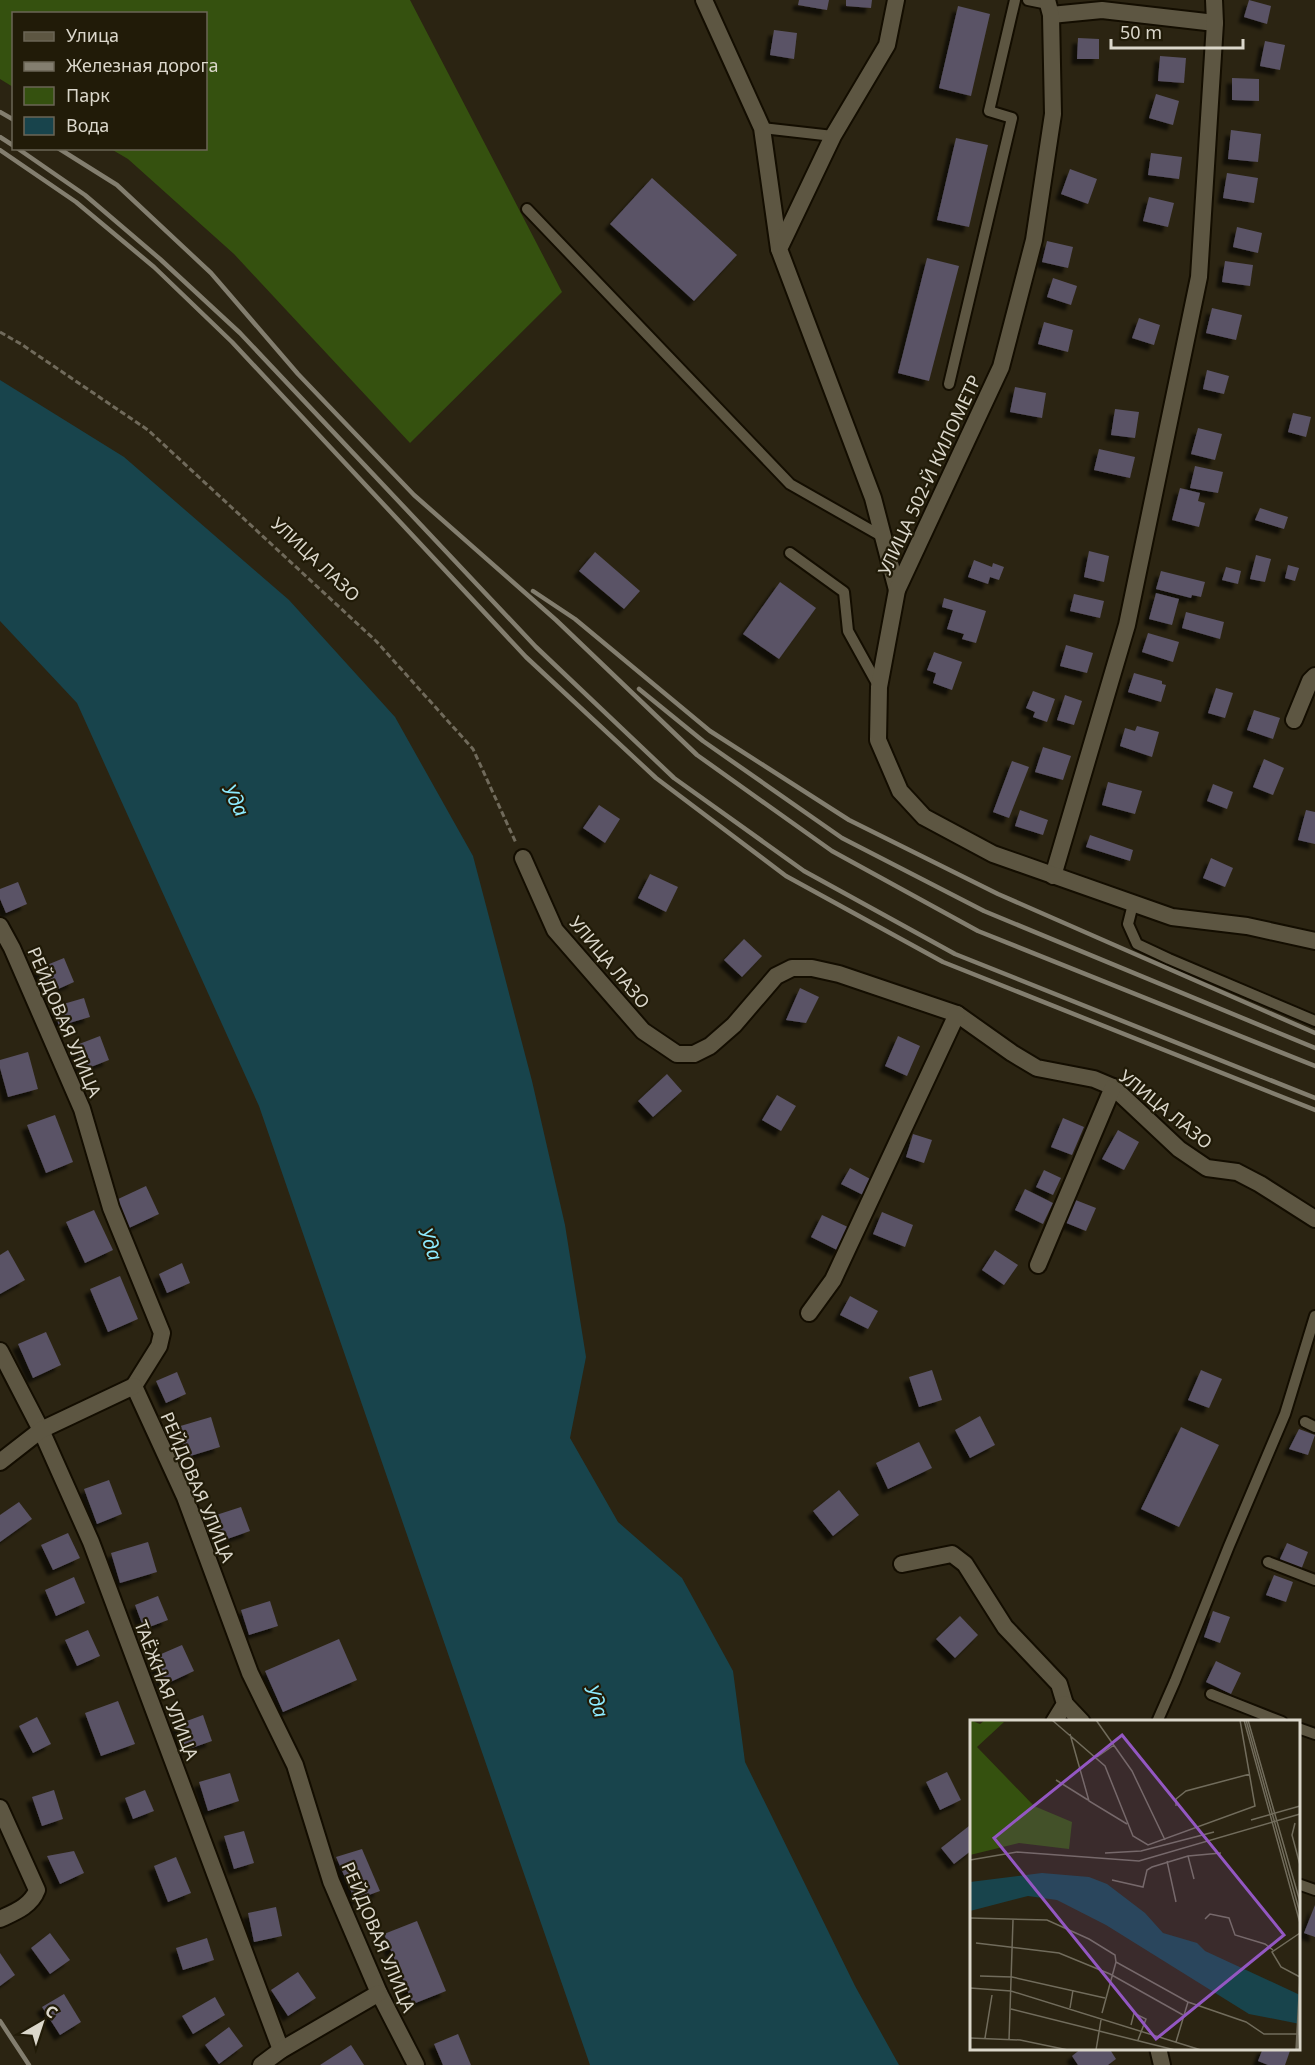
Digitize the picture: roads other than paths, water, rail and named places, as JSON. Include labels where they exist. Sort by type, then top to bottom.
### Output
[{"type":"street","points":[[704,0],[762,128],[778,249],[873,498],[897,590]]},
{"type":"street","points":[[778,249],[833,136],[887,45],[896,0]]},
{"type":"street","points":[[1053,876],[1127,625],[1199,277],[1215,23],[1214,0]]},
{"type":"street","points":[[1048,6],[1215,23]]},
{"type":"street","name":"УЛИЦА 502-Й КИЛОМЕТР","points":[[1048,6],[1053,114],[1034,240],[1004,355],[996,377],[897,590],[879,687],[878,740],[900,791],[924,817],[993,854],[1172,917],[1247,926],[1315,940]]},
{"type":"street","points":[[1294,720],[1310,681],[1315,676]]},
{"type":"street","name":"УЛИЦА ЛАЗО","points":[[523,858],[555,930],[643,1031],[677,1054],[694,1054],[710,1046],[735,1025],[776,976],[792,968],[812,968],[957,1014],[1037,1068],[1094,1079],[1113,1087],[1179,1149],[1208,1168],[1237,1172],[1315,1219]]},
{"type":"street","name":"РЕЙДОВАЯ УЛИЦА","points":[[0,926],[12,948],[82,1109],[111,1208],[162,1334],[159,1346],[134,1386],[185,1497],[250,1673],[295,1765],[331,1881],[379,1994],[416,2065]]},
{"type":"street","points":[[809,1313],[833,1280],[957,1014]]},
{"type":"street","points":[[1038,1265],[1113,1087]]},
{"type":"street","name":"ТАЁЖНАЯ УЛИЦА","points":[[0,1352],[41,1430],[91,1542],[281,2050]]},
{"type":"street","points":[[0,1462],[41,1430],[134,1386]]},
{"type":"street","points":[[902,1564],[952,1554],[959,1558],[1005,1627],[1059,1684],[1065,1704],[1080,1720]]},
{"type":"street","points":[[1055,1720],[1065,1704]]},
{"type":"street","points":[[0,1808],[37,1890],[34,1899],[0,1919]]},
{"type":"street","points":[[261,2065],[281,2050],[379,1994]]},
{"type":"street","points":[[1158,2050],[1162,2065]]},
{"type":"lane","points":[[949,384],[1012,118],[989,111],[1015,0]]},
{"type":"lane","points":[[1029,0],[1048,6]]},
{"type":"lane","points":[[762,128],[833,136]]},
{"type":"lane","points":[[527,209],[790,484],[883,537]]},
{"type":"lane","points":[[790,553],[844,592],[848,631],[879,687]]},
{"type":"lane","points":[[1133,904],[1128,924],[1137,944],[1169,960],[1315,1021]]},
{"type":"lane","points":[[1158,1720],[1228,1546],[1286,1414],[1315,1316]]},
{"type":"lane","points":[[1268,1562],[1315,1580]]},
{"type":"lane","points":[[1211,1694],[1277,1720]]},
{"type":"lane","points":[[1300,1728],[1315,1734]]},
{"type":"lane","points":[[1300,1884],[1315,1890]]},
{"type":"water","name":"Уда","points":[[0,380],[124,457],[289,600],[395,717],[473,856],[532,1081],[565,1225],[586,1357],[570,1438],[618,1522],[682,1578],[733,1671],[745,1762],[855,1986],[899,2065],[590,2065],[259,1106],[77,703],[0,621]]},
{"type":"railway","points":[[0,112],[12,119]]},
{"type":"railway","points":[[0,137],[12,145]]},
{"type":"railway","points":[[0,150],[76,202],[154,267],[232,342],[526,657],[656,778],[786,876],[943,962],[1315,1110]]},
{"type":"railway","points":[[20,150],[85,195],[160,259],[240,333],[536,647],[674,778],[804,871],[955,954],[1315,1098]]},
{"type":"railway","points":[[61,150],[117,185],[211,273],[298,374],[414,495],[556,620],[697,755],[832,851],[978,931],[1315,1066]]},
{"type":"railway","points":[[533,591],[575,619],[710,731],[849,820],[998,894],[1315,1033]]},
{"type":"railway","points":[[639,689],[703,741],[842,838],[984,911],[1315,1048]]},
{"type":"railway","points":[[0,2021],[29,2065]]}]
